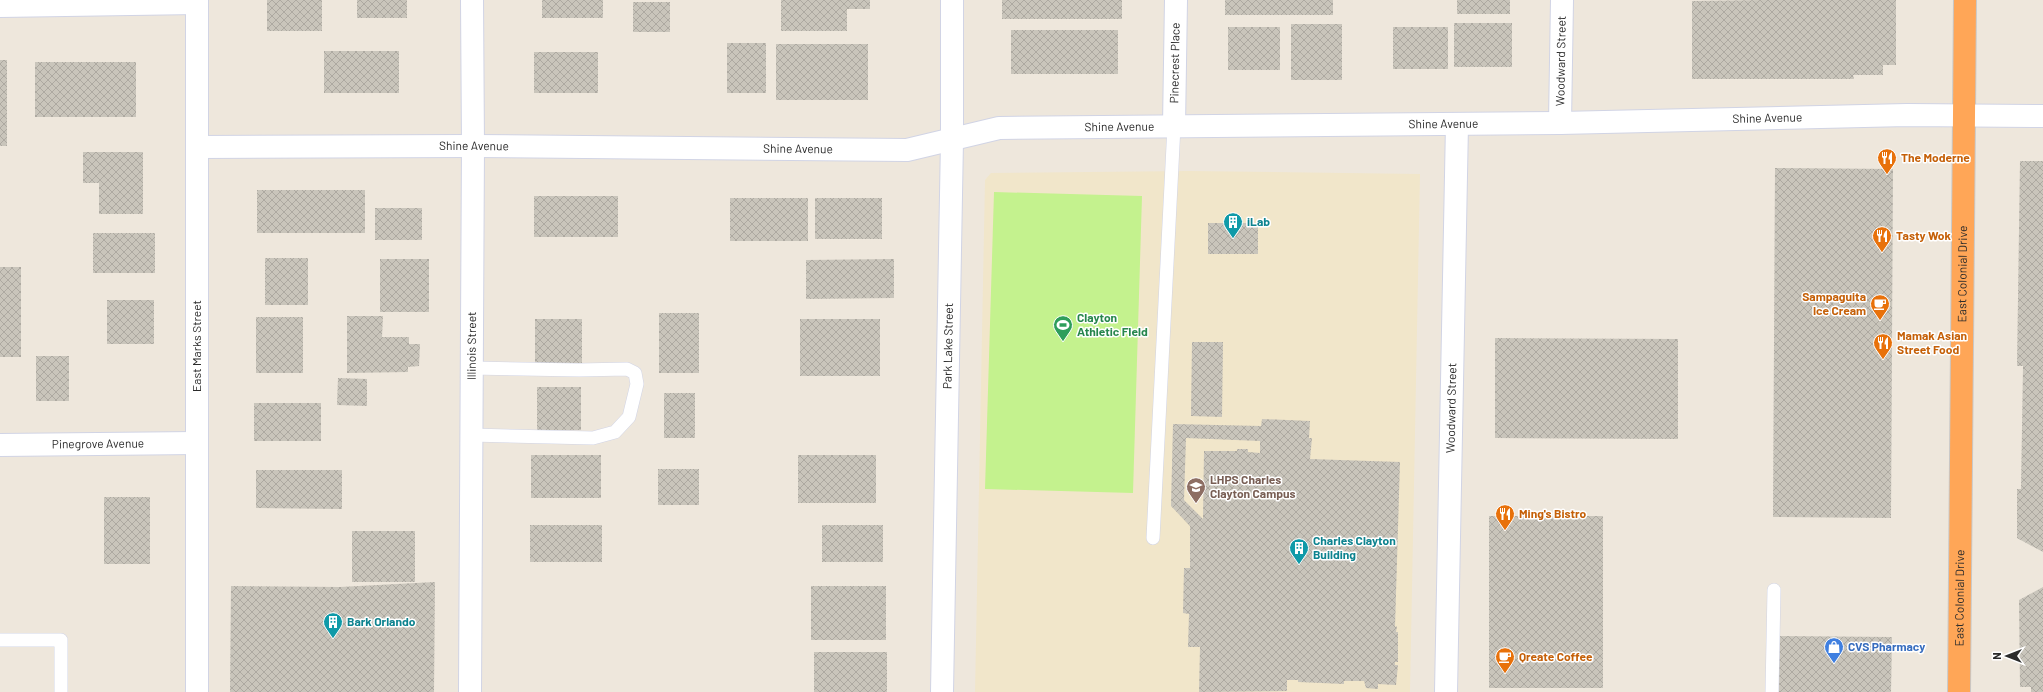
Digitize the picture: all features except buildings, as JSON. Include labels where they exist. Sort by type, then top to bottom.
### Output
[{"type":"highway","name":"East Colonial Drive","points":[[1959,692],[1965,0]]},
{"type":"street","name":"Illinois Street","points":[[470,692],[473,146],[472,0]]},
{"type":"street","name":"Park Lake Street","points":[[942,692],[952,140],[952,0]]},
{"type":"street","name":"Pinecrest Place","points":[[1174,126],[1176,0]]},
{"type":"street","name":"Woodward Street","points":[[1560,123],[1562,0]]},
{"type":"street","points":[[0,6],[197,2]]},
{"type":"street","name":"East Marks Street","points":[[197,2],[197,692]]},
{"type":"street","name":"Shine Avenue","points":[[198,147],[473,146],[907,150],[999,128],[1560,123],[1964,115],[2043,116]]},
{"type":"street","name":"Woodward Street","points":[[1446,692],[1457,124]]},
{"type":"street","name":"Pinegrove Avenue","points":[[0,445],[196,443]]},
{"type":"lane","points":[[1153,538],[1174,126]]},
{"type":"lane","points":[[471,435],[593,438],[615,432],[628,417],[637,384],[635,372],[627,369],[579,370],[472,368]]},
{"type":"lane","points":[[1772,692],[1774,590]]},
{"type":"lane","points":[[0,640],[61,640],[61,692]]},
{"type":"shaded area","name":"LHPS Charles Clayton Campus","points":[[1189,171],[1420,174],[1410,692],[975,692],[985,180],[991,173]]},
{"type":"green space","name":"Clayton Athletic FIeld","points":[[994,192],[1142,196],[1133,493],[985,489]]},
{"type":"place","name":"The Moderne","points":[[1887,175]]},
{"type":"place","name":"iLab","points":[[1233,239]]},
{"type":"place","name":"Tasty Wok","points":[[1882,253]]},
{"type":"place","name":"Sampaguita Ice Cream","points":[[1880,321]]},
{"type":"place","name":"Clayton Athletic FIeld","points":[[1063,342]]},
{"type":"place","name":"Mamak Asian Street Food","points":[[1883,360]]},
{"type":"place","name":"LHPS Charles Clayton Campus","points":[[1196,504]]},
{"type":"place","name":"Ming's Bistro","points":[[1505,531]]},
{"type":"place","name":"Charles Clayton Building","points":[[1299,565]]},
{"type":"place","name":"Bark Orlando","points":[[333,639]]},
{"type":"place","name":"CVS Pharmacy","points":[[1834,664]]},
{"type":"place","name":"Qreate Coffee","points":[[1505,674]]}]
